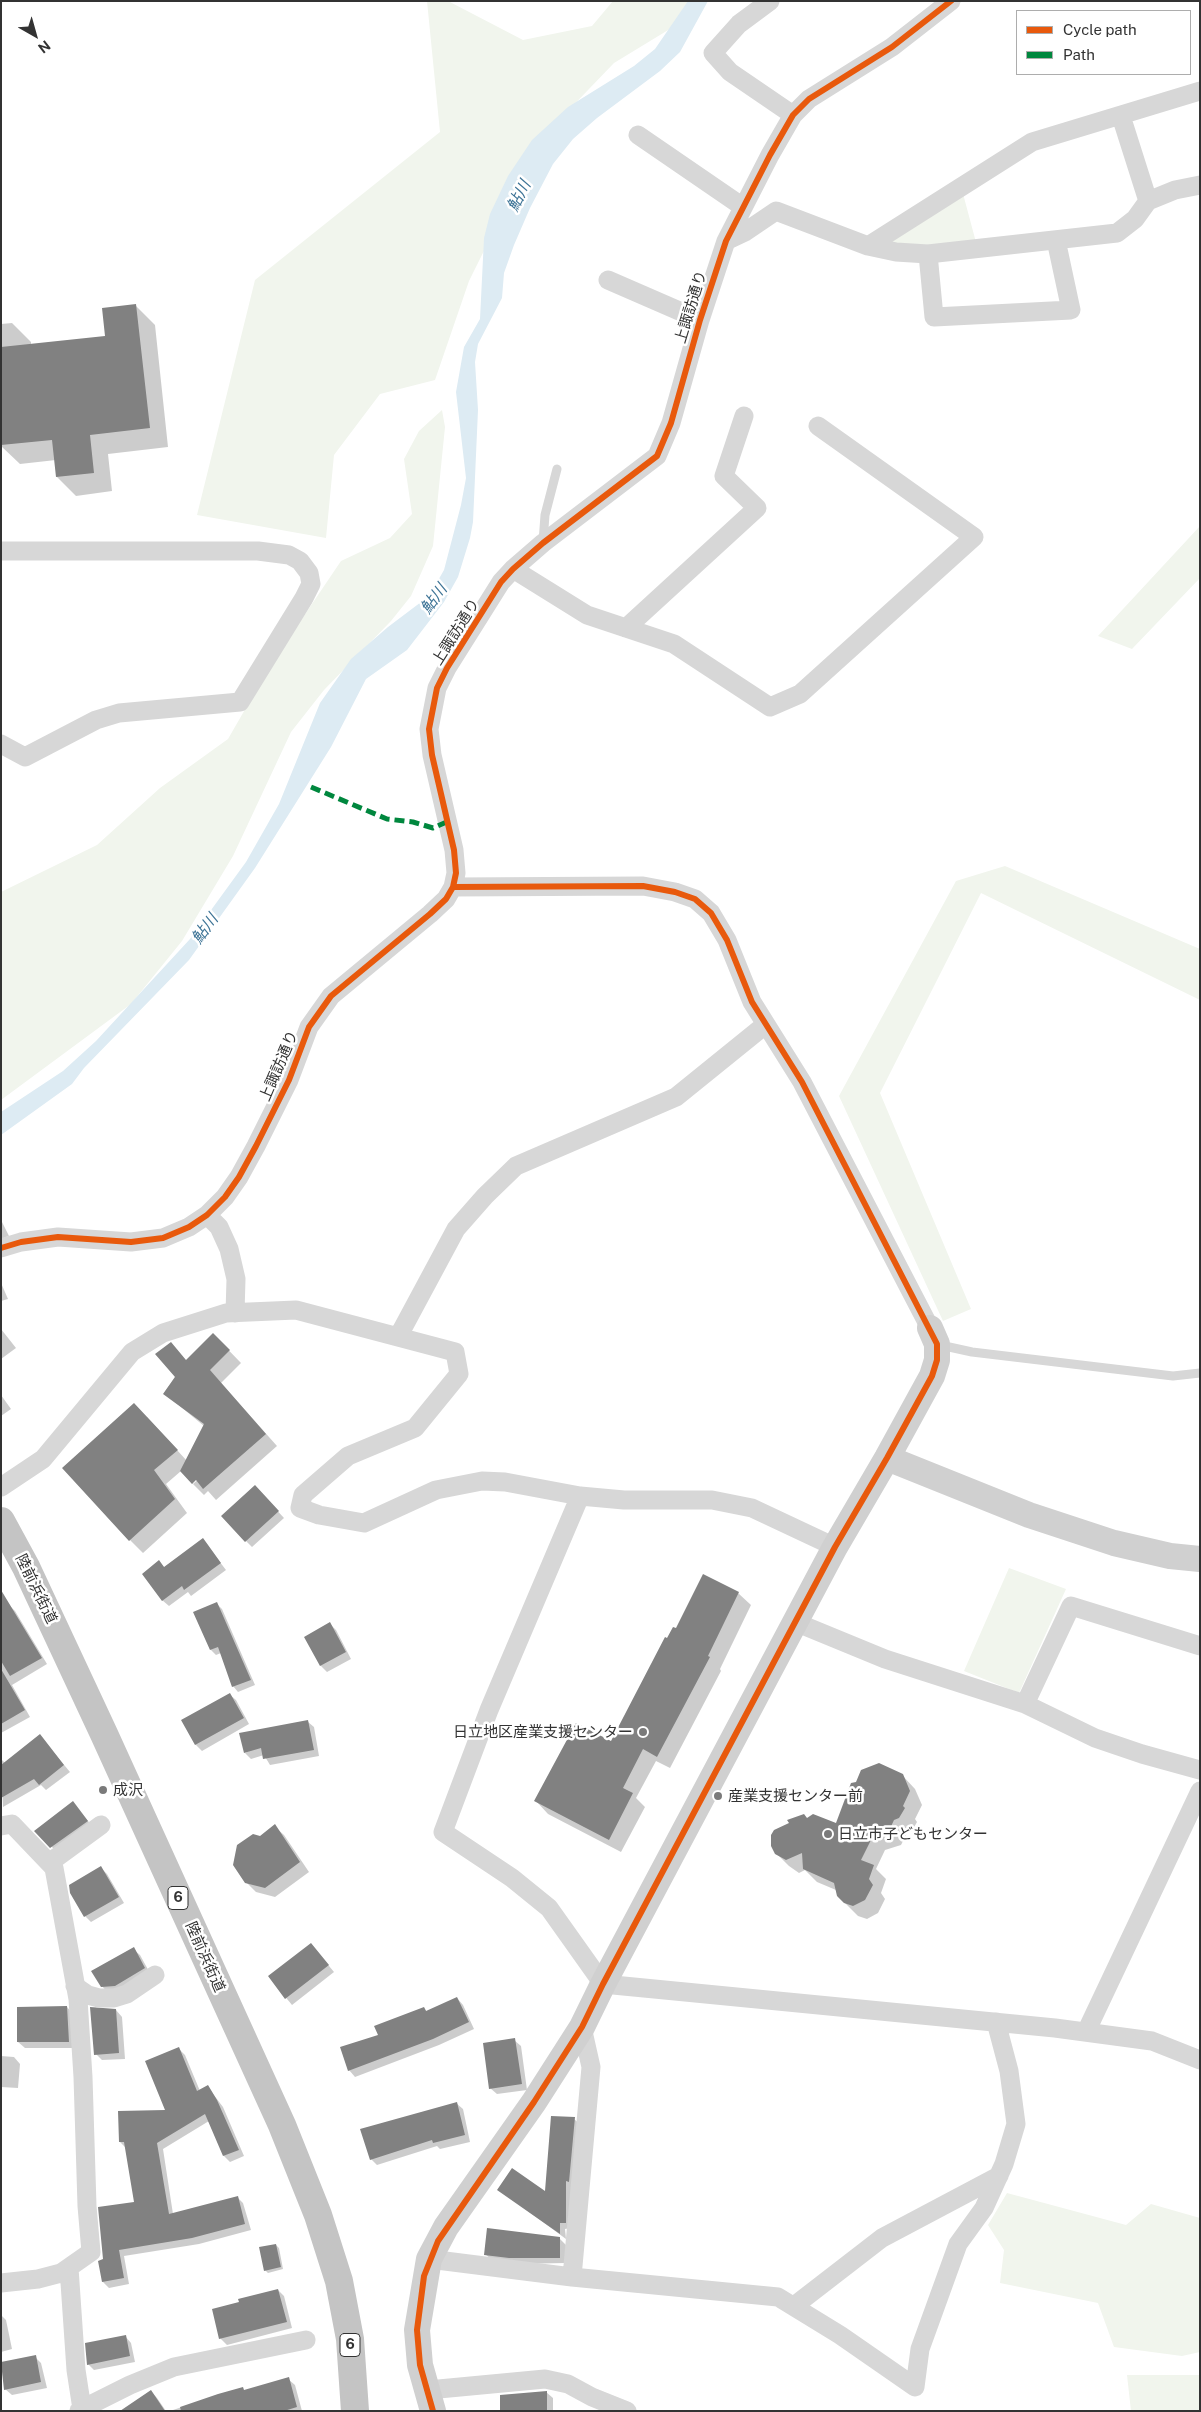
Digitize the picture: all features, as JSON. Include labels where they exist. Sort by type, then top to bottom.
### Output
[{"type":"highway","name":"陸前浜街道","points":[[1,1521],[26,1567],[133,1798],[282,2125],[318,2215],[339,2281],[343,2300],[350,2339],[355,2411]]},
{"type":"street","points":[[770,1],[739,24],[713,53],[730,72],[793,115]]},
{"type":"street","name":"上諏訪通り","points":[[1,1248],[21,1242],[58,1237],[132,1242],[163,1238],[189,1227],[207,1214],[225,1197],[239,1177],[288,1080],[309,1027],[331,996],[430,914],[446,899],[453,887],[456,873],[454,850],[432,756],[429,729],[437,688],[447,668],[501,582],[513,569],[543,543],[657,456],[671,423],[700,320],[726,241],[793,115],[809,99],[892,47],[951,1]]},
{"type":"street","points":[[868,246],[1032,142],[1200,91]]},
{"type":"street","points":[[1121,116],[1148,201]]},
{"type":"street","points":[[638,135],[743,207]]},
{"type":"street","points":[[726,241],[745,232],[776,212],[868,246],[896,252],[928,254],[1117,233],[1135,219],[1148,201],[1175,190],[1200,185]]},
{"type":"street","points":[[928,254],[934,317],[1071,310],[1056,240]]},
{"type":"street","points":[[608,280],[700,320]]},
{"type":"street","points":[[626,628],[757,508],[724,476],[744,416]]},
{"type":"street","points":[[513,569],[587,615],[674,644],[770,707],[800,694],[974,538],[818,426]]},
{"type":"street","points":[[1,551],[258,551],[289,555],[300,561],[308,573],[311,584],[240,702],[119,714],[96,720],[25,756],[1,744]]},
{"type":"street","points":[[453,887],[643,886],[675,892],[694,899],[711,913],[727,940],[752,1002],[802,1082],[933,1336],[937,1360],[932,1376],[835,1547],[582,2027],[534,2102],[446,2227],[429,2259],[417,2330],[420,2365],[431,2400],[545,2379],[568,2384],[596,2404],[627,2411]]},
{"type":"street","points":[[398,1337],[456,1228],[516,1166],[676,1097],[765,1025]]},
{"type":"street","points":[[207,1214],[219,1227],[229,1249],[236,1279],[235,1312]]},
{"type":"street","points":[[1,1487],[44,1458],[132,1352],[163,1333],[226,1313],[296,1310],[455,1352],[459,1374],[415,1428],[348,1456],[303,1495],[300,1508],[319,1515],[364,1522],[436,1490],[482,1482],[505,1482],[580,1496],[624,1500],[712,1500],[752,1508],[835,1547]]},
{"type":"street","points":[[887,1458],[1029,1515],[1114,1543],[1170,1556],[1200,1559]]},
{"type":"street","points":[[580,1496],[489,1710],[443,1832],[512,1878],[549,1908],[603,1984],[1086,2032],[1152,2042],[1200,2060]]},
{"type":"street","points":[[1025,1704],[1071,1606],[1200,1646]]},
{"type":"street","points":[[795,1622],[885,1659],[1025,1704],[1095,1738],[1142,1754],[1200,1770]]},
{"type":"street","points":[[1086,2032],[1200,1791]]},
{"type":"street","points":[[1,1826],[12,1824],[54,1868],[75,1986],[83,2077],[87,2206],[91,2252],[61,2273],[38,2279],[1,2283]]},
{"type":"street","points":[[49,1863],[102,1825]]},
{"type":"street","points":[[75,1986],[88,1995],[98,1998],[114,1998],[127,1994],[155,1975]]},
{"type":"street","points":[[429,2259],[572,2277],[778,2297],[840,2335],[915,2387],[920,2349],[958,2244],[984,2208],[999,2176],[1016,2124],[1009,2071],[996,2022]]},
{"type":"street","points":[[572,2277],[591,2067],[582,2027]]},
{"type":"street","points":[[794,2306],[882,2238],[999,2176]]},
{"type":"street","points":[[69,2268],[80,2410],[130,2385],[174,2367],[306,2340]]},
{"type":"lane","points":[[543,543],[545,515],[557,468]]},
{"type":"lane","points":[[933,1336],[972,1352],[1173,1376],[1200,1373]]},
{"type":"shaded area","points":[[427,1],[448,1],[523,40],[592,26],[613,1],[697,1],[683,21],[614,63],[538,142],[469,281],[435,380],[380,394],[334,455],[326,538],[197,515],[255,280],[440,132]]},
{"type":"shaded area","points":[[962,190],[977,246],[869,246]]},
{"type":"shaded area","points":[[442,410],[445,427],[433,546],[411,596],[391,621],[324,690],[291,732],[233,856],[182,941],[131,1004],[1,1100],[1,892],[97,845],[160,788],[228,739],[270,666],[341,561],[390,538],[412,514],[404,459],[419,431]]},
{"type":"shaded area","points":[[1200,526],[1200,578],[1132,649],[1098,636]]},
{"type":"shaded area","points":[[1005,866],[1200,949],[1200,1000],[981,893],[880,1093],[971,1309],[943,1321],[839,1096],[956,881]]},
{"type":"shaded area","points":[[1009,1568],[1066,1589],[1019,1693],[964,1671]]},
{"type":"shaded area","points":[[1007,2193],[1126,2225],[1151,2204],[1200,2218],[1200,2352],[1182,2356],[1114,2347],[1098,2303],[1000,2283],[1004,2250],[988,2225]]},
{"type":"shaded area","points":[[1127,2375],[1200,2375],[1200,2411],[1131,2411]]},
{"type":"water","name":"鮎川","points":[[688,1],[708,1],[680,52],[660,71],[597,118],[573,139],[553,164],[530,208],[514,245],[504,273],[502,298],[478,344],[475,362],[478,410],[473,522],[458,577],[444,602],[407,650],[366,679],[331,747],[255,868],[189,960],[84,1068],[72,1084],[1,1135],[1,1112],[63,1071],[96,1041],[190,939],[246,862],[279,804],[320,703],[351,659],[388,627],[429,596],[444,570],[466,478],[456,392],[464,347],[480,319],[484,238],[490,214],[508,176],[532,140],[568,107],[634,66],[655,49]]},
{"type":"building","points":[[136,304],[150,428],[90,435],[94,473],[56,477],[52,440],[1,445],[1,347],[105,336],[102,308]]},
{"type":"building","points":[[213,1333],[230,1350],[210,1370],[266,1434],[203,1489],[196,1480],[192,1484],[180,1471],[204,1424],[163,1394],[175,1377],[155,1354],[171,1342],[186,1360]]},
{"type":"building","points":[[134,1403],[178,1450],[154,1470],[175,1499],[129,1541],[62,1468]]},
{"type":"building","points":[[255,1485],[279,1511],[245,1542],[221,1516]]},
{"type":"building","points":[[203,1538],[221,1563],[184,1590],[182,1586],[162,1601],[142,1574],[159,1560],[164,1567]]},
{"type":"building","name":"日立地区産業支援センター","points":[[703,1574],[739,1592],[708,1656],[710,1657],[657,1757],[643,1749],[623,1788],[633,1793],[609,1840],[534,1801],[576,1723],[611,1741],[665,1637],[667,1638],[673,1627],[676,1628]]},
{"type":"building","points":[[1,1590],[42,1658],[10,1676],[1,1661]]},
{"type":"building","points":[[217,1602],[251,1680],[232,1687],[218,1647],[210,1650],[193,1612]]},
{"type":"building","points":[[330,1622],[346,1652],[320,1666],[304,1637]]},
{"type":"building","points":[[1,1669],[25,1710],[1,1724]]},
{"type":"building","points":[[230,1693],[244,1718],[195,1745],[181,1720]]},
{"type":"building","points":[[308,1720],[314,1750],[263,1759],[261,1748],[244,1753],[239,1733]]},
{"type":"building","points":[[40,1734],[64,1765],[39,1785],[34,1779],[1,1798],[1,1765]]},
{"type":"building","name":"日立市子どもセンター","points":[[879,1763],[903,1774],[910,1791],[903,1806],[905,1808],[899,1818],[894,1820],[888,1833],[872,1838],[861,1860],[874,1865],[869,1879],[873,1885],[865,1900],[853,1906],[844,1903],[837,1896],[834,1883],[803,1869],[802,1853],[786,1860],[775,1854],[771,1846],[771,1835],[774,1830],[789,1823],[787,1820],[804,1814],[807,1818],[813,1814],[836,1823],[851,1783],[856,1782],[861,1770]]},
{"type":"building","points":[[73,1801],[88,1821],[50,1848],[34,1831]]},
{"type":"building","points":[[275,1824],[300,1862],[265,1888],[245,1883],[233,1865],[237,1845],[253,1834],[260,1836]]},
{"type":"building","points":[[101,1866],[119,1897],[84,1917],[70,1893],[69,1885]]},
{"type":"building","points":[[311,1943],[329,1965],[285,1999],[268,1976]]},
{"type":"building","points":[[134,1947],[145,1968],[115,1986],[101,1987],[91,1971]]},
{"type":"building","points":[[457,1997],[469,2022],[433,2039],[348,2071],[340,2047],[378,2035],[374,2026],[424,2007],[426,2011]]},
{"type":"building","points":[[67,2006],[69,2042],[17,2042],[17,2007]]},
{"type":"building","points":[[90,2007],[116,2009],[119,2053],[94,2055]]},
{"type":"building","points":[[515,2038],[522,2084],[489,2089],[483,2043]]},
{"type":"building","points":[[179,2047],[197,2091],[208,2085],[217,2100],[239,2150],[223,2156],[205,2114],[157,2143],[169,2214],[238,2196],[245,2224],[192,2238],[119,2250],[124,2278],[102,2282],[98,2261],[103,2259],[98,2207],[134,2202],[124,2142],[119,2142],[118,2111],[165,2110],[145,2061]]},
{"type":"building","points":[[457,2102],[465,2135],[433,2143],[432,2140],[370,2160],[360,2129]]},
{"type":"building","points":[[551,2116],[575,2117],[569,2182],[566,2181],[566,2223],[560,2223],[560,2234],[497,2190],[512,2168],[545,2191]]},
{"type":"building","points":[[487,2228],[560,2237],[560,2258],[509,2258],[484,2255]]},
{"type":"building","points":[[276,2244],[281,2267],[264,2271],[259,2247]]},
{"type":"building","points":[[278,2289],[287,2322],[219,2339],[212,2309],[239,2302],[238,2299]]},
{"type":"building","points":[[126,2335],[130,2356],[87,2365],[85,2343]]},
{"type":"building","points":[[36,2355],[41,2382],[4,2390],[1,2362]]},
{"type":"building","points":[[289,2377],[297,2407],[284,2411],[181,2411],[180,2407],[218,2394],[243,2387],[244,2390]]},
{"type":"building","points":[[151,2390],[165,2411],[120,2411]]},
{"type":"building","points":[[547,2391],[547,2411],[500,2411],[500,2395]]},
{"type":"marked path","points":[[311,787],[387,819],[413,822],[433,828],[449,821]]},
{"type":"cycle path","points":[[1,1248],[21,1242],[58,1237],[131,1242],[163,1238],[189,1227],[207,1215],[225,1197],[239,1177],[256,1146],[289,1080],[309,1027],[331,996],[430,914],[446,899],[453,887],[456,873],[454,850],[432,755],[429,729],[437,688],[447,668],[501,582],[513,569],[543,543],[657,456],[671,423],[700,320],[726,241],[770,155],[793,115],[809,99],[892,47],[951,1]]},
{"type":"cycle path","points":[[433,2411],[420,2365],[417,2330],[424,2276],[438,2241],[534,2102],[582,2027],[835,1547],[932,1376],[937,1360],[937,1344],[802,1082],[752,1002],[727,940],[711,913],[695,899],[675,892],[643,886],[453,887]]},
{"type":"place","name":"日立地区産業支援センター","points":[[643,1732]]},
{"type":"place","name":"成沢","points":[[103,1790]]},
{"type":"place","name":"産業支援センター前","points":[[718,1796]]},
{"type":"place","name":"日立市子どもセンター","points":[[828,1834]]}]
